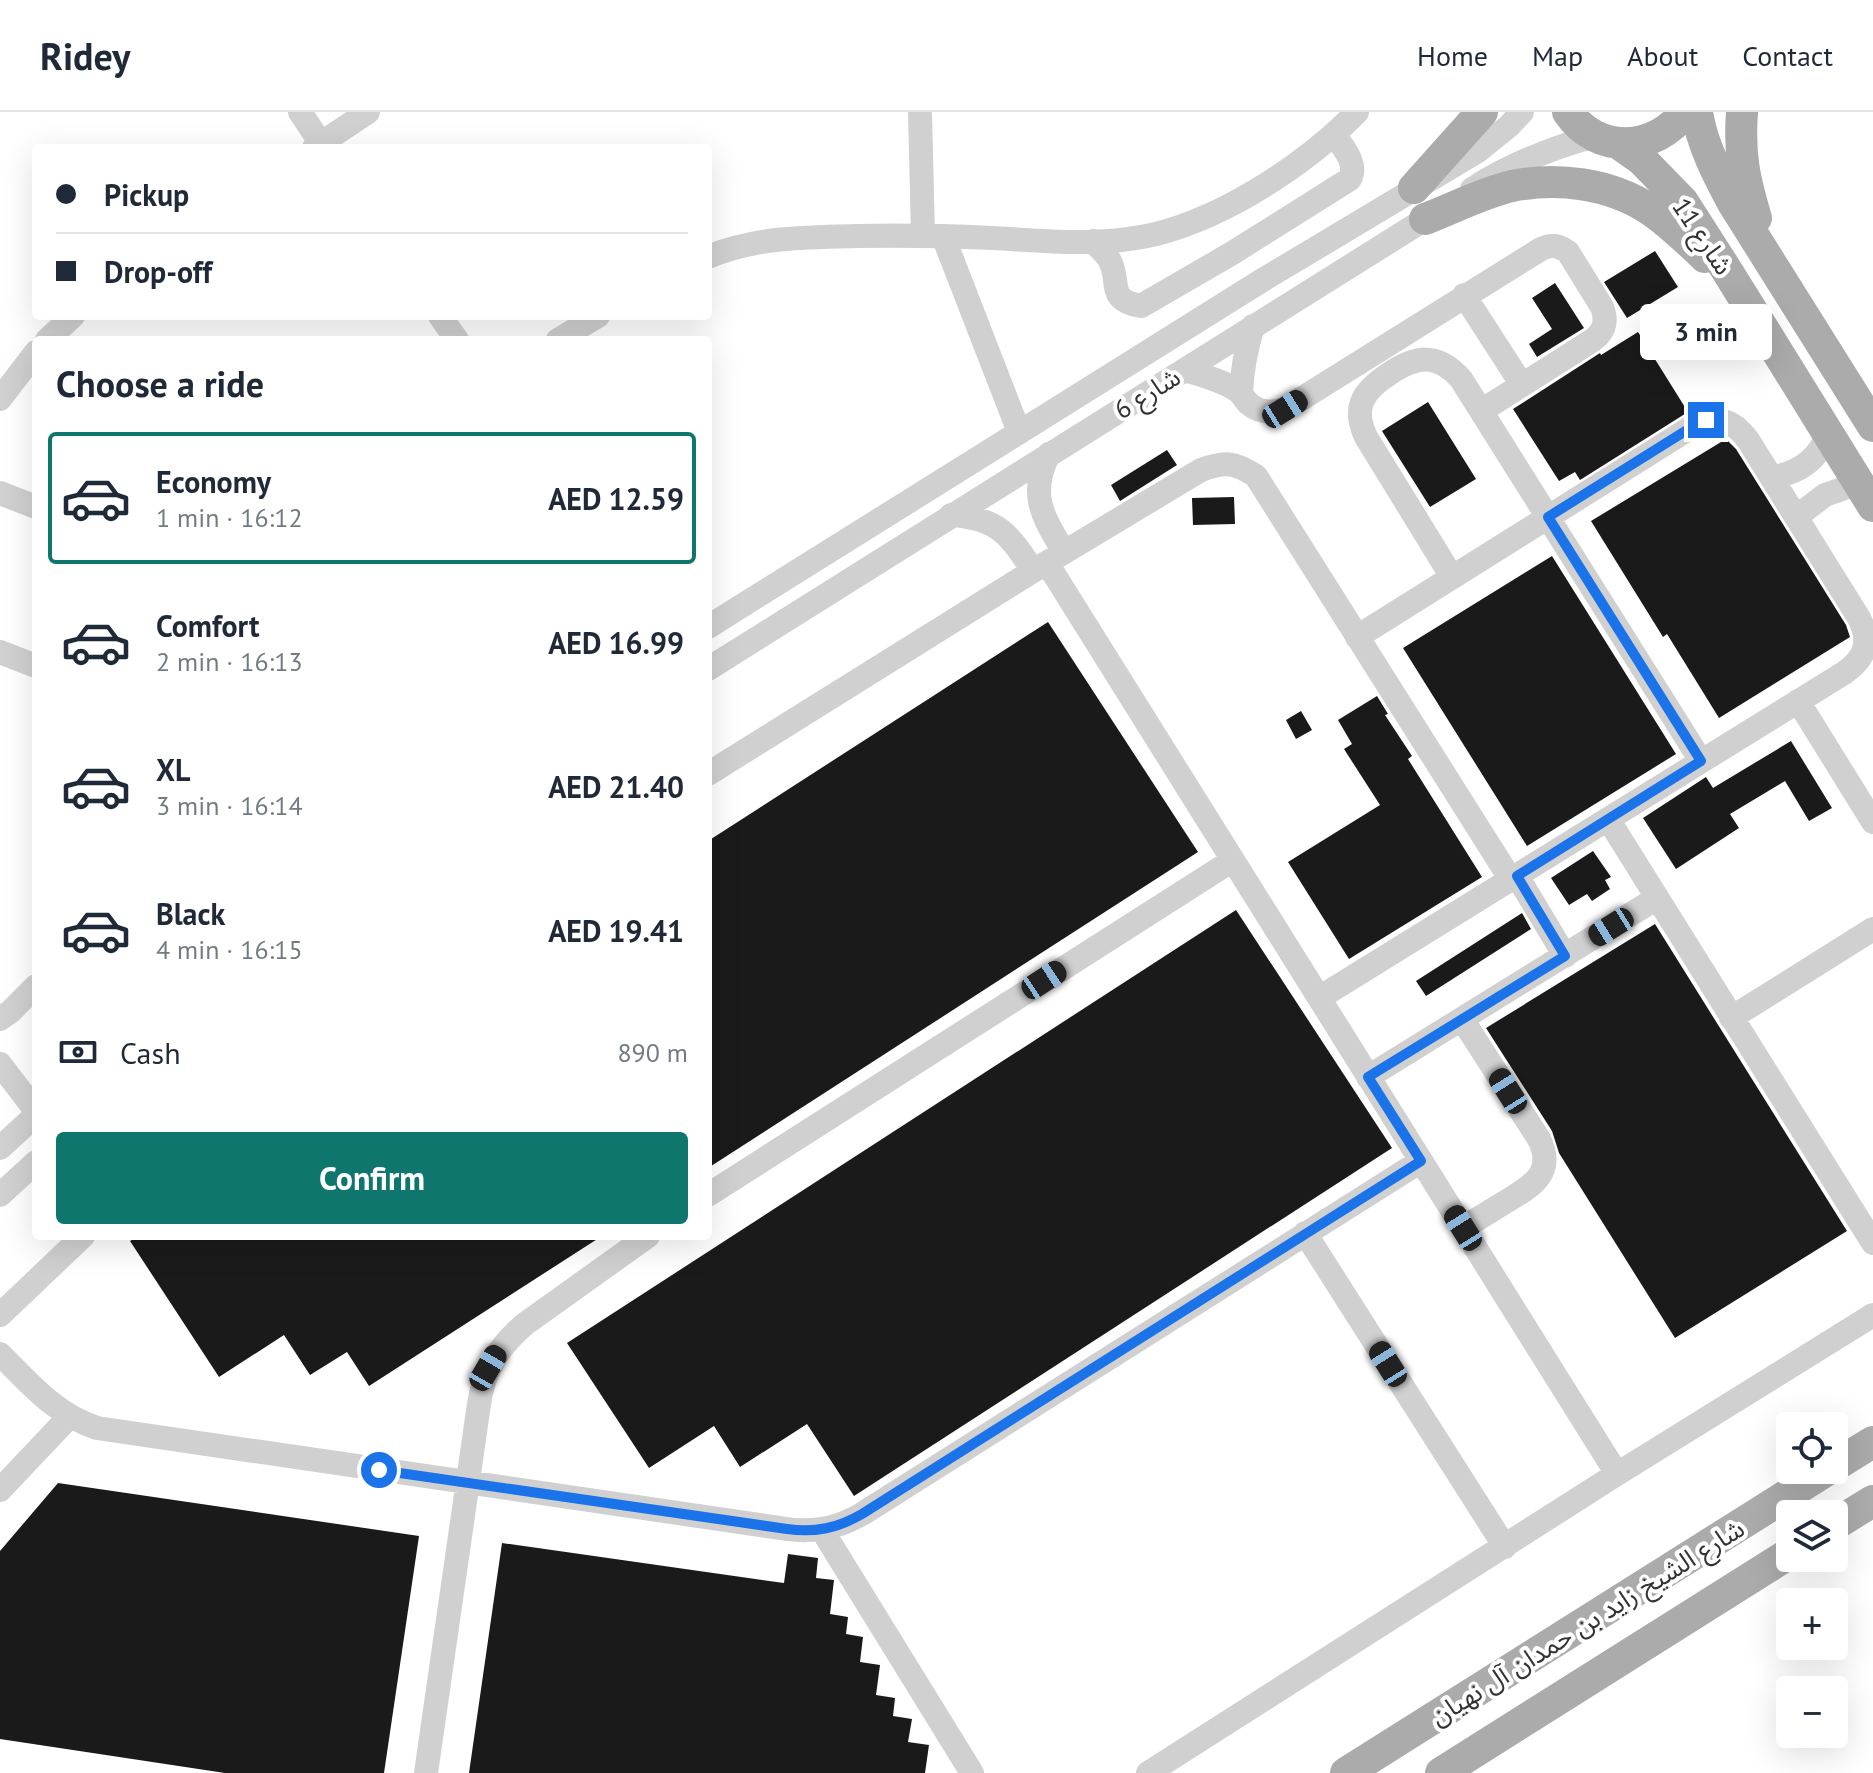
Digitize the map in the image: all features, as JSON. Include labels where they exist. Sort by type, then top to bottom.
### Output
[{"type":"main road","points":[[1414,188],[1482,112]]},
{"type":"main road","name":"شارع 11","points":[[1568,112],[1582,128],[1642,160],[1683,202],[1866,495]]},
{"type":"main road","points":[[1606,140],[1634,143],[1650,139],[1665,132],[1685,112]]},
{"type":"main road","name":"شارع 11","points":[[1697,112],[1706,148],[1718,176],[1873,426]]},
{"type":"main road","points":[[1742,112],[1742,169],[1762,249]]},
{"type":"main road","points":[[1425,219],[1511,187],[1553,182],[1595,186],[1647,207],[1729,274]]},
{"type":"main road","points":[[1848,1457],[1873,1442]]},
{"type":"main road","name":"شارع الشيخ زايد بن حمدان آل نهيان","points":[[1346,1773],[1805,1484]]},
{"type":"main road","points":[[1848,1516],[1873,1501]]},
{"type":"main road","name":"شارع الشيخ زايد بن حمدان آل نهيان","points":[[1441,1773],[1776,1562]]},
{"type":"street","points":[[300,112],[319,144]]},
{"type":"street","points":[[323,144],[368,112]]},
{"type":"street","points":[[920,112],[933,236],[1019,432]]},
{"type":"street","points":[[712,255],[764,241],[807,237],[933,236],[1093,241],[1156,234],[1194,221],[1264,186],[1297,164],[1357,112]]},
{"type":"street","name":"شارع 6","points":[[712,624],[1261,281],[1478,151],[1522,112]]},
{"type":"street","points":[[1093,241],[1113,265],[1119,296],[1125,302],[1141,306],[1350,179],[1353,162],[1334,134]]},
{"type":"street","name":"شارع 6","points":[[712,666],[1512,165],[1539,153],[1606,140]]},
{"type":"street","points":[[1328,194],[1351,226]]},
{"type":"street","points":[[1113,265],[1131,238]]},
{"type":"street","points":[[1185,370],[1241,393],[1246,401],[1265,412],[1285,409],[1547,246],[1562,248],[1602,307],[1605,314],[1603,329],[1593,340],[1481,411]]},
{"type":"street","points":[[1234,252],[1261,281]]},
{"type":"street","points":[[1464,295],[1522,385]]},
{"type":"street","points":[[51,336],[69,320]]},
{"type":"street","points":[[565,336],[591,320]]},
{"type":"street","points":[[1241,393],[1246,348],[1253,326]]},
{"type":"street","points":[[0,399],[32,357]]},
{"type":"street","points":[[1452,577],[1361,426],[1359,413],[1368,390],[1403,364],[1415,360],[1441,362],[1461,379],[1701,761]]},
{"type":"street","points":[[1319,998],[1855,665],[1863,655],[1866,643],[1865,630],[1859,618],[1740,430],[1718,420],[1706,420],[1695,425],[1357,637]]},
{"type":"street","points":[[1771,477],[1806,465],[1823,447],[1828,435]]},
{"type":"street","points":[[1048,562],[1039,480],[1049,454]]},
{"type":"street","points":[[712,772],[1201,470],[1220,463],[1239,466],[1256,476],[1269,495],[1357,637],[1565,956]]},
{"type":"street","points":[[0,493],[32,505]]},
{"type":"street","points":[[1796,517],[1825,495],[1866,495]]},
{"type":"street","points":[[951,515],[985,521],[1048,562],[1617,1474]]},
{"type":"street","points":[[0,652],[32,664]]},
{"type":"street","points":[[1798,701],[1865,792],[1873,822]]},
{"type":"street","points":[[1608,819],[1873,1243]]},
{"type":"street","points":[[712,1192],[1233,860]]},
{"type":"street","points":[[1368,1077],[1657,898]]},
{"type":"street","points":[[1731,1018],[1873,929]]},
{"type":"street","points":[[0,1019],[32,990]]},
{"type":"street","points":[[1462,1019],[1539,1139],[1544,1157],[1544,1166],[1535,1182],[1463,1228]]},
{"type":"street","points":[[0,1064],[32,1108]]},
{"type":"street","points":[[0,1148],[32,1117]]},
{"type":"street","points":[[0,1354],[50,1403],[69,1417],[112,1431],[787,1529],[822,1530],[862,1514],[1421,1161]]},
{"type":"street","points":[[0,1195],[32,1166]]},
{"type":"street","points":[[1305,1233],[1505,1547]]},
{"type":"street","points":[[0,1315],[79,1240]]},
{"type":"street","points":[[426,1773],[482,1385],[488,1368],[498,1351],[525,1324],[642,1240]]},
{"type":"street","points":[[1148,1773],[1873,1315]]},
{"type":"street","points":[[0,1490],[69,1417]]},
{"type":"street","points":[[822,1530],[972,1773]]},
{"type":"building","points":[[1655,251],[1678,287],[1627,318],[1604,282]]},
{"type":"building","points":[[1555,283],[1584,328],[1537,357],[1529,344],[1552,329],[1532,298]]},
{"type":"building","points":[[1638,332],[1688,412],[1580,480],[1575,472],[1559,481],[1513,409]]},
{"type":"building","points":[[1428,402],[1476,479],[1430,507],[1382,431]]},
{"type":"building","points":[[1726,439],[1736,449],[1846,625],[1850,637],[1719,718],[1667,634],[1663,637],[1591,521]]},
{"type":"building","points":[[1167,450],[1177,465],[1120,501],[1111,485]]},
{"type":"building","points":[[1234,497],[1235,524],[1193,525],[1192,498]]},
{"type":"building","points":[[1552,556],[1676,754],[1527,846],[1403,648]]},
{"type":"building","points":[[1048,622],[1198,852],[712,1165],[712,838]]},
{"type":"building","points":[[1377,696],[1388,714],[1385,715],[1412,756],[1408,759],[1482,877],[1349,959],[1288,862],[1380,805],[1344,749],[1352,744],[1338,720]]},
{"type":"building","points":[[1301,711],[1312,730],[1296,739],[1286,720]]},
{"type":"building","points":[[1791,741],[1832,808],[1809,821],[1785,781],[1730,814],[1739,828],[1676,869],[1643,818],[1706,777],[1713,788]]},
{"type":"building","points":[[1593,851],[1611,877],[1605,880],[1610,889],[1592,901],[1587,894],[1569,905],[1551,878]]},
{"type":"building","points":[[1236,910],[1392,1148],[854,1496],[807,1424],[740,1467],[714,1426],[649,1468],[567,1343]]},
{"type":"building","points":[[1522,913],[1531,929],[1426,996],[1416,981]]},
{"type":"building","points":[[1655,924],[1847,1231],[1675,1338],[1559,1153],[1552,1131],[1486,1028]]},
{"type":"building","points":[[596,1240],[369,1386],[347,1352],[310,1375],[284,1335],[219,1377],[130,1241]]},
{"type":"building","points":[[58,1483],[419,1536],[384,1773],[225,1773],[0,1739],[0,1551]]},
{"type":"building","points":[[502,1543],[784,1583],[788,1554],[818,1558],[816,1578],[834,1580],[830,1614],[848,1617],[846,1634],[863,1637],[860,1662],[880,1665],[876,1695],[895,1698],[893,1716],[912,1719],[908,1742],[929,1745],[925,1773],[469,1773]]},
{"type":"route","points":[[379,1470],[787,1529],[811,1531],[836,1526],[862,1514],[1421,1161],[1368,1077],[1565,956],[1517,876],[1701,761],[1548,517],[1706,420]]}]
